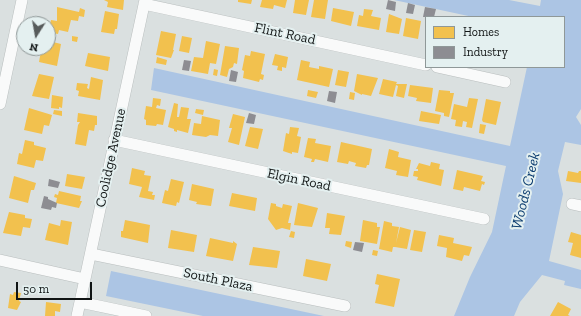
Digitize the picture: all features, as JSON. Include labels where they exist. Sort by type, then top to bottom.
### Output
[{"type":"street","points":[[0,104],[22,0]]},
{"type":"street","name":"Flint Road","points":[[144,2],[425,65]]},
{"type":"street","name":"Coolidge Avenue","points":[[77,316],[144,2]]},
{"type":"street","points":[[442,68],[505,82]]},
{"type":"street","name":"Elgin Road","points":[[114,140],[484,219]]},
{"type":"street","name":"South Plaza","points":[[91,254],[345,306]]},
{"type":"street","points":[[0,260],[85,279]]},
{"type":"street","points":[[80,302],[146,316]]},
{"type":"water","name":"Woods Creek","points":[[394,0],[509,0],[540,6],[541,0],[581,0],[581,109],[576,117],[581,125],[581,145],[565,142],[558,171],[563,194],[549,261],[581,270],[581,289],[564,285],[565,281],[542,275],[520,302],[514,316],[454,316],[470,277],[492,232],[506,166],[151,90],[154,68],[510,146],[527,68],[565,68],[565,16],[468,16]]},
{"type":"water","points":[[111,271],[324,316],[203,316],[106,296]]},
{"type":"building: Homes","points":[[104,0],[124,0],[123,10],[107,7],[108,2]]},
{"type":"building: Homes","points":[[238,0],[252,0],[251,4],[238,2]]},
{"type":"building: Homes","points":[[262,0],[287,0],[285,8],[274,5],[273,9],[260,7]]},
{"type":"building: Homes","points":[[295,0],[309,0],[306,15],[293,13]]},
{"type":"building: Homes","points":[[314,0],[328,0],[325,19],[311,17]]},
{"type":"building: Homes","points":[[57,7],[79,12],[80,8],[85,10],[84,17],[79,16],[78,21],[71,20],[68,32],[59,30],[58,34],[56,34]]},
{"type":"building: Homes","points":[[333,8],[354,12],[351,26],[331,21]]},
{"type":"building: Homes","points":[[364,9],[373,10],[371,16],[381,18],[379,30],[357,26],[359,15],[363,16]]},
{"type":"building: Homes","points":[[105,11],[119,14],[117,29],[115,29],[114,34],[101,32]]},
{"type":"building: Homes","points":[[389,14],[402,19],[399,34],[386,32]]},
{"type":"building: Homes","points":[[406,18],[421,21],[418,39],[403,36]]},
{"type":"building: Homes","points":[[161,31],[176,34],[174,50],[171,58],[156,55]]},
{"type":"building: Homes","points":[[72,36],[78,37],[77,42],[72,41]]},
{"type":"building: Homes","points":[[182,36],[192,38],[189,53],[179,51]]},
{"type":"building: Homes","points":[[206,41],[220,44],[216,64],[210,63],[208,74],[191,71],[194,57],[203,58]]},
{"type":"building: Homes","points":[[56,43],[61,44],[57,66],[39,62],[40,56],[56,56]]},
{"type":"building: Homes","points":[[225,46],[239,48],[237,64],[234,63],[233,67],[229,69],[227,77],[220,75]]},
{"type":"building: Homes","points":[[251,51],[265,54],[261,74],[264,75],[263,80],[260,79],[259,82],[243,78],[244,71],[242,70],[245,55],[250,56]]},
{"type":"building: Homes","points":[[88,53],[110,57],[108,71],[85,66]]},
{"type":"building: Homes","points":[[275,54],[288,57],[286,68],[282,67],[282,71],[277,70],[278,66],[272,65]]},
{"type":"building: Homes","points":[[157,57],[167,60],[166,65],[156,63]]},
{"type":"building: Homes","points":[[301,60],[310,62],[309,67],[319,69],[319,66],[333,69],[329,87],[297,80]]},
{"type":"building: Homes","points":[[214,69],[218,70],[217,76],[213,75]]},
{"type":"building: Homes","points":[[338,70],[349,72],[346,87],[335,85]]},
{"type":"building: Homes","points":[[39,74],[54,77],[49,99],[32,96]]},
{"type":"building: Homes","points":[[357,74],[378,78],[371,96],[362,95],[354,91]]},
{"type":"building: Homes","points":[[91,77],[103,80],[100,100],[78,96],[79,91],[76,90],[77,83],[88,84],[87,88],[89,89]]},
{"type":"building: Homes","points":[[383,79],[397,82],[396,84],[407,84],[404,98],[396,96],[398,86],[396,85],[393,97],[379,94]]},
{"type":"building: Homes","points":[[410,85],[433,88],[431,103],[416,101],[417,98],[408,96]]},
{"type":"building: Homes","points":[[308,90],[318,92],[316,98],[307,96]]},
{"type":"building: Homes","points":[[439,90],[454,93],[449,117],[444,116],[444,113],[435,111]]},
{"type":"building: Homes","points":[[350,92],[355,93],[354,100],[349,99]]},
{"type":"building: Homes","points":[[52,95],[63,97],[62,108],[51,108]]},
{"type":"building: Homes","points":[[153,98],[161,99],[160,106],[157,105],[156,108],[166,110],[163,125],[146,125],[146,120],[144,119],[146,106],[152,107]]},
{"type":"building: Homes","points":[[469,98],[478,99],[472,128],[466,127],[467,122],[463,121],[462,127],[455,126],[456,120],[451,119],[454,104],[467,107]]},
{"type":"building: Homes","points":[[486,99],[501,102],[496,125],[483,122],[482,120]]},
{"type":"building: Homes","points":[[174,103],[178,104],[177,117],[179,117],[181,107],[189,108],[187,119],[191,119],[188,133],[177,130],[177,132],[168,127]]},
{"type":"building: Homes","points":[[29,108],[52,115],[49,126],[44,125],[42,134],[24,130]]},
{"type":"building: Homes","points":[[196,109],[204,110],[203,115],[195,113]]},
{"type":"building: Homes","points":[[54,110],[62,111],[62,116],[53,114]]},
{"type":"building: Homes","points":[[421,111],[441,115],[439,124],[419,121]]},
{"type":"building: Homes","points":[[78,113],[97,116],[97,125],[95,125],[94,131],[89,130],[86,146],[75,144],[78,125],[80,122],[77,122]]},
{"type":"building: Homes","points":[[233,114],[245,117],[239,145],[228,142],[232,128],[229,128]]},
{"type":"building: Homes","points":[[202,116],[220,120],[218,136],[210,135],[206,137],[192,135],[194,123],[201,124]]},
{"type":"building: Homes","points":[[480,124],[486,125],[484,134],[479,133]]},
{"type":"building: Homes","points":[[250,127],[263,129],[258,149],[245,146]]},
{"type":"building: Homes","points":[[290,127],[299,128],[297,136],[301,137],[298,153],[292,152],[292,154],[283,151],[286,133],[289,134]]},
{"type":"building: Homes","points":[[308,138],[316,139],[315,143],[331,146],[328,162],[315,159],[314,162],[311,162],[312,159],[304,157]]},
{"type":"building: Homes","points":[[25,140],[34,142],[34,145],[46,148],[43,161],[36,160],[34,168],[17,164],[19,153],[22,154]]},
{"type":"building: Homes","points":[[341,142],[372,149],[369,165],[367,165],[366,168],[355,166],[356,163],[349,161],[348,164],[337,162]]},
{"type":"building: Homes","points":[[389,149],[399,152],[398,157],[411,160],[408,177],[396,175],[397,171],[385,168]]},
{"type":"building: Homes","points":[[431,162],[440,164],[439,169],[444,170],[441,186],[417,180],[418,177],[413,176],[414,171],[418,171],[418,169],[416,169],[419,163],[430,166]]},
{"type":"building: Homes","points":[[132,168],[145,171],[144,175],[151,176],[148,191],[153,192],[152,195],[155,195],[154,200],[139,197],[142,187],[129,184]]},
{"type":"building: Homes","points":[[457,170],[483,176],[481,181],[485,182],[484,185],[482,184],[480,191],[464,187],[463,191],[453,189]]},
{"type":"building: Homes","points":[[568,171],[578,173],[581,171],[581,183],[566,181]]},
{"type":"building: Homes","points":[[67,174],[85,177],[82,189],[65,186]]},
{"type":"building: Homes","points":[[14,176],[36,183],[34,190],[31,190],[28,203],[9,198]]},
{"type":"building: Homes","points":[[171,179],[184,182],[179,203],[177,202],[176,206],[162,203],[165,190],[168,191]]},
{"type":"building: Homes","points":[[192,184],[214,189],[211,206],[196,204],[197,202],[189,200]]},
{"type":"building: Homes","points":[[59,191],[81,196],[80,201],[82,201],[79,208],[56,203],[57,198],[54,197],[55,194],[58,195]]},
{"type":"building: Homes","points":[[232,193],[257,198],[255,211],[229,206]]},
{"type":"building: Homes","points":[[271,203],[282,208],[283,204],[292,206],[288,223],[291,223],[290,230],[282,228],[276,230],[268,219]]},
{"type":"building: Homes","points":[[298,203],[318,208],[312,227],[294,225]]},
{"type":"building: Homes","points":[[9,212],[25,215],[25,218],[32,219],[30,228],[23,227],[21,236],[3,233]]},
{"type":"building: Homes","points":[[327,213],[345,216],[341,235],[329,234],[330,228],[325,228]]},
{"type":"building: Homes","points":[[61,220],[72,222],[68,245],[45,240],[49,223],[60,226]]},
{"type":"building: Homes","points":[[125,220],[150,225],[148,243],[121,237],[121,231],[123,231]]},
{"type":"building: Homes","points":[[363,220],[377,223],[377,227],[380,227],[377,244],[360,241]]},
{"type":"building: Homes","points":[[384,221],[392,223],[392,226],[399,227],[396,243],[400,227],[411,230],[407,249],[393,247],[392,252],[379,249]]},
{"type":"building: Homes","points":[[171,230],[197,235],[194,252],[168,248]]},
{"type":"building: Homes","points":[[414,230],[426,232],[422,252],[410,250]]},
{"type":"building: Homes","points":[[291,231],[295,232],[294,238],[289,237]]},
{"type":"building: Homes","points":[[571,232],[581,235],[581,258],[570,255],[573,243],[568,242]]},
{"type":"building: Homes","points":[[439,235],[454,238],[453,243],[472,247],[469,256],[464,255],[462,261],[446,257],[447,248],[437,246]]},
{"type":"building: Homes","points":[[210,238],[233,243],[233,241],[237,244],[233,261],[206,256]]},
{"type":"building: Homes","points":[[346,241],[352,242],[351,248],[345,246]]},
{"type":"building: Homes","points":[[253,247],[280,251],[277,268],[249,265]]},
{"type":"building: Homes","points":[[373,250],[378,251],[377,256],[372,255]]},
{"type":"building: Homes","points":[[306,259],[331,264],[327,281],[303,276]]},
{"type":"building: Homes","points":[[377,274],[400,279],[394,307],[375,303],[379,285],[375,284]]},
{"type":"building: Homes","points":[[14,292],[21,293],[19,301],[21,302],[17,310],[8,308],[10,294],[13,295]]},
{"type":"building: Homes","points":[[46,302],[61,304],[60,312],[55,311],[55,316],[45,316]]},
{"type":"building: Homes","points":[[558,302],[571,309],[568,315],[570,316],[550,316]]},
{"type":"building: Industry","points":[[388,0],[396,2],[395,11],[386,9]]},
{"type":"building: Industry","points":[[408,3],[415,5],[413,14],[406,13]]},
{"type":"building: Industry","points":[[425,7],[436,9],[434,16],[423,17]]},
{"type":"building: Industry","points":[[184,60],[191,61],[189,71],[182,70]]},
{"type":"building: Industry","points":[[231,70],[238,72],[236,82],[229,81]]},
{"type":"building: Industry","points":[[329,91],[337,92],[335,103],[327,101]]},
{"type":"building: Industry","points":[[249,113],[256,115],[254,124],[246,123]]},
{"type":"building: Industry","points":[[49,179],[60,182],[58,188],[48,186]]},
{"type":"building: Industry","points":[[44,196],[57,203],[56,208],[52,207],[51,210],[41,208]]},
{"type":"building: Industry","points":[[355,242],[364,243],[362,252],[353,250]]}]
